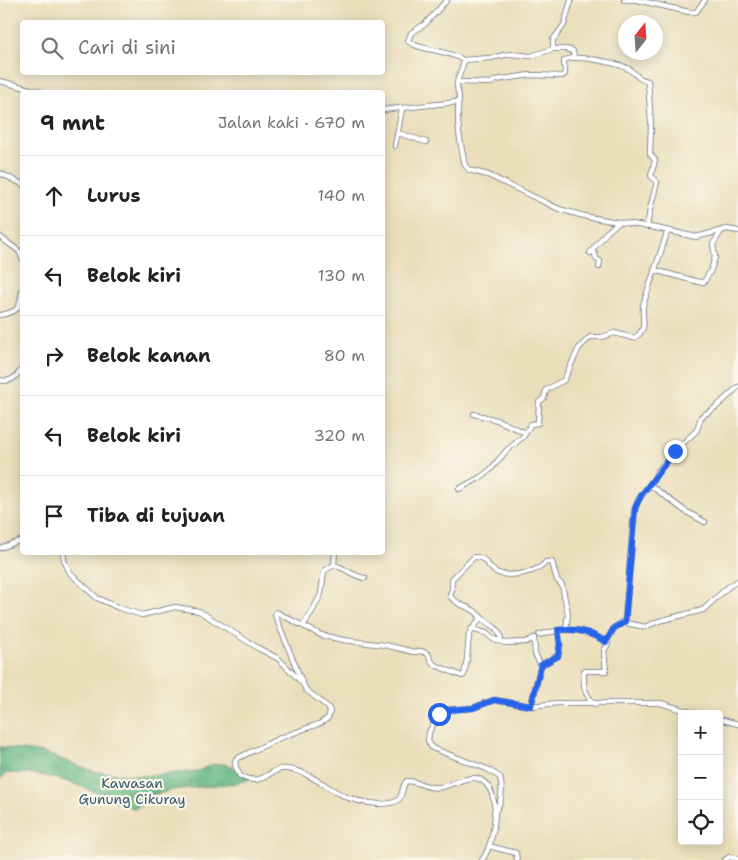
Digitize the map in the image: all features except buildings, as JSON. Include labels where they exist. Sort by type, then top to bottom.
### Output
[{"type":"street","points":[[447,0],[425,24],[411,33],[408,41],[412,44],[441,51],[463,60],[510,54],[530,56],[553,49],[570,49],[573,51],[574,58]]},
{"type":"street","points":[[553,49],[553,40],[564,25],[571,0]]},
{"type":"street","points":[[624,0],[648,2],[696,12],[705,0]]},
{"type":"street","points":[[458,82],[491,83],[496,80],[530,74],[564,75],[564,61],[567,58],[596,60],[622,66],[630,69],[640,79],[649,81],[650,154],[655,160],[651,176],[656,182],[647,227]]},
{"type":"street","points":[[463,60],[464,67],[458,82],[458,126],[461,149],[465,165],[469,170],[488,175],[559,209],[588,217],[696,236],[722,230],[738,231]]},
{"type":"street","points":[[0,81],[34,90]]},
{"type":"street","points":[[385,110],[458,102]]},
{"type":"street","points":[[395,146],[402,109]]},
{"type":"street","points":[[398,133],[426,142]]},
{"type":"street","points":[[0,173],[20,183]]},
{"type":"street","points":[[599,267],[600,261],[591,252],[606,233],[619,222]]},
{"type":"street","points":[[459,489],[485,474],[526,433],[531,424],[538,424],[540,402],[544,398],[546,390],[564,380],[579,348],[590,337],[602,337],[614,333],[634,338],[641,333],[644,323],[644,302],[668,230]]},
{"type":"street","points":[[654,270],[704,282],[711,270],[714,257],[713,244],[722,230]]},
{"type":"street","points":[[0,237],[20,253]]},
{"type":"street","points":[[0,315],[12,313],[20,306]]},
{"type":"street","points":[[0,380],[6,382],[12,380],[20,372]]},
{"type":"street","points":[[625,622],[635,508],[658,470],[671,454],[696,431],[701,417],[716,407],[738,387]]},
{"type":"street","points":[[474,414],[497,420],[526,433]]},
{"type":"street","points":[[650,485],[685,511],[704,522]]},
{"type":"street","points":[[0,548],[20,541]]},
{"type":"street","points":[[63,555],[70,573],[97,598],[119,608],[142,615],[175,607],[199,610],[258,648],[279,659],[303,684]]},
{"type":"street","points":[[334,565],[335,555]]},
{"type":"street","points":[[501,641],[500,633],[496,627],[474,611],[456,603],[450,594],[452,589],[451,580],[472,558],[477,556],[496,572],[514,575],[541,568],[546,562],[551,561],[557,580],[562,585],[568,614],[566,629]]},
{"type":"street","points":[[303,626],[321,594],[324,571],[334,565],[342,567],[356,577],[366,578]]},
{"type":"street","points":[[595,704],[589,699],[584,688],[584,671],[606,671],[604,651],[608,644],[606,642],[614,628],[625,622],[644,627],[703,610],[728,587],[738,581]]},
{"type":"street","points":[[480,617],[469,634],[466,663],[464,675],[462,676],[435,665],[428,654],[424,652],[414,652],[385,645],[334,638],[317,633],[279,612],[275,612],[306,690],[328,706],[330,712],[328,718],[322,723],[280,738],[236,759],[235,762],[240,776],[257,780],[263,779],[281,769],[294,770],[328,785],[340,794],[362,803],[385,804],[397,801],[407,780],[433,788],[440,788],[470,779],[478,779],[490,789],[494,798],[492,837],[482,860]]},
{"type":"street","points":[[471,629],[486,633],[492,639],[505,643],[526,642],[534,638],[535,654],[541,665],[531,706]]},
{"type":"street","points":[[539,635],[566,629],[586,632],[606,642]]},
{"type":"street","points":[[541,665],[558,656],[560,644],[558,630]]},
{"type":"street","points":[[494,814],[498,808],[503,791],[500,776],[487,769],[432,748],[428,741],[428,732],[439,714],[448,710],[473,708],[494,700],[531,706],[558,703],[660,703],[684,710]]},
{"type":"street","points":[[723,720],[738,724]]},
{"type":"street","points":[[489,846],[516,853],[517,860]]},
{"type":"street","points":[[725,860],[729,856],[736,858],[738,850]]},
{"type":"green space","name":"Kawasan Gunung Cikuray","points":[[0,747],[44,753],[96,772],[142,776],[198,771],[211,765],[224,764],[232,766],[241,774],[257,777],[236,783],[172,790],[153,795],[135,809],[88,789],[58,779],[25,773],[7,773],[0,779]]},
{"type":"route","points":[[439,714],[448,710],[473,708],[494,700],[531,706],[541,665],[558,656],[560,644],[558,630],[570,629],[586,632],[606,642],[614,628],[625,622],[635,508],[638,500],[650,485],[658,470],[675,451]]}]
